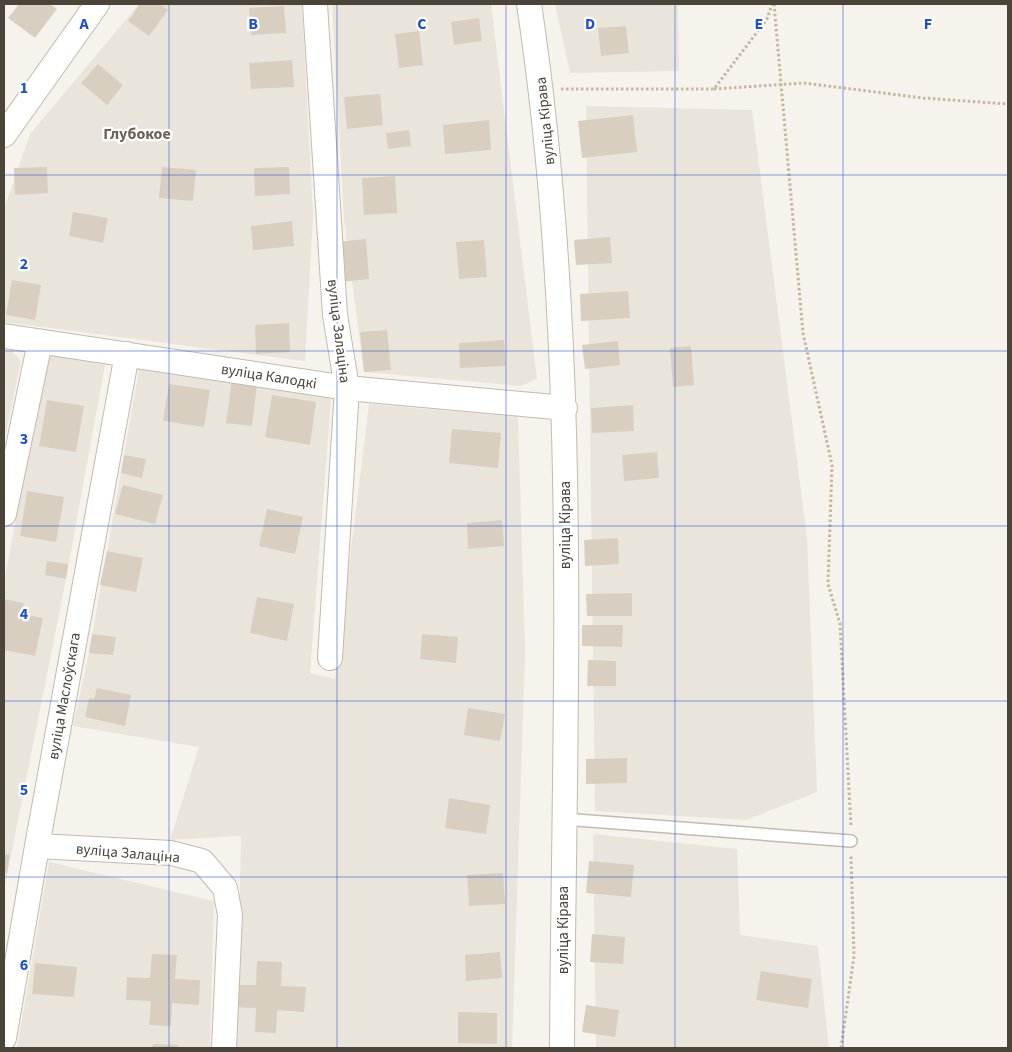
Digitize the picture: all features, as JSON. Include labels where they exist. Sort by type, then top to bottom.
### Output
[{"type":"street","points":[[4,135],[96,4]]},
{"type":"street","name":"вуліца Залаціна","points":[[315,4],[335,315],[347,388],[330,658]]},
{"type":"street","name":"вуліца Кірава","points":[[529,4],[542,89],[552,200],[565,408],[562,1048]]},
{"type":"street","name":"вуліца Калодкі","points":[[4,336],[347,388],[565,408]]},
{"type":"street","points":[[4,514],[40,342]]},
{"type":"street","name":"вуліца Маслоўскага","points":[[4,1038],[37,846],[127,354]]},
{"type":"street","name":"вуліца Залаціна","points":[[37,846],[171,853],[202,861],[225,888],[230,916],[224,1048]]},
{"type":"lane","points":[[563,819],[851,840]]},
{"type":"path","points":[[714,89],[767,19],[773,4]]},
{"type":"path","points":[[773,4],[803,333],[832,465],[828,584],[840,624],[851,840],[854,956],[841,1048]]},
{"type":"path","points":[[542,89],[714,89],[804,83],[932,98],[1008,104]]},
{"type":"shaded area","points":[[139,4],[302,4],[313,215],[305,361],[4,322],[4,209],[30,134]]},
{"type":"shaded area","points":[[332,4],[491,4],[537,379],[520,386],[364,372],[344,220]]},
{"type":"shaded area","points":[[555,4],[678,4],[679,71],[570,73]]},
{"type":"shaded area","points":[[586,106],[752,110],[807,538],[817,792],[746,820],[595,811]]},
{"type":"shaded area","points":[[4,350],[12,351],[21,361],[4,442]]},
{"type":"shaded area","points":[[47,354],[105,365],[66,579],[4,890],[4,582]]},
{"type":"shaded area","points":[[140,364],[331,398],[310,673],[335,679],[369,404],[518,417],[525,652],[512,1048],[237,1048],[241,836],[170,840],[199,747],[73,726],[89,653]]},
{"type":"shaded area","points":[[593,834],[737,849],[740,935],[818,946],[829,1048],[596,1048]]},
{"type":"shaded area","points":[[49,862],[214,901],[210,1048],[17,1048]]},
{"type":"building","points":[[19,4],[50,4],[57,9],[35,38],[8,18]]},
{"type":"building","points":[[140,4],[159,4],[168,10],[149,36],[128,21]]},
{"type":"building","points":[[284,6],[286,33],[251,35],[249,8]]},
{"type":"building","points":[[479,18],[482,41],[454,45],[451,22]]},
{"type":"building","points":[[626,26],[629,53],[601,56],[598,28]]},
{"type":"building","points":[[419,31],[423,65],[399,68],[395,34]]},
{"type":"building","points":[[292,60],[294,87],[251,89],[249,63]]},
{"type":"building","points":[[98,64],[123,85],[107,105],[81,83]]},
{"type":"building","points":[[380,94],[383,125],[347,129],[344,97]]},
{"type":"building","points":[[633,115],[637,152],[582,158],[578,121]]},
{"type":"building","points":[[489,120],[491,150],[445,154],[443,125]]},
{"type":"building","points":[[409,130],[411,146],[388,149],[386,133]]},
{"type":"building","points":[[47,167],[48,193],[15,195],[14,168]]},
{"type":"building","points":[[162,167],[196,170],[193,201],[159,198]]},
{"type":"building","points":[[289,167],[290,194],[255,196],[254,168]]},
{"type":"building","points":[[395,176],[397,213],[364,215],[362,178]]},
{"type":"building","points":[[73,212],[108,218],[103,243],[69,236]]},
{"type":"building","points":[[292,221],[294,246],[253,250],[251,226]]},
{"type":"building","points":[[610,237],[612,263],[576,265],[574,240]]},
{"type":"building","points":[[366,239],[369,279],[340,282],[337,242]]},
{"type":"building","points":[[484,240],[487,277],[459,279],[456,242]]},
{"type":"building","points":[[12,280],[41,285],[35,320],[6,315]]},
{"type":"building","points":[[628,291],[630,318],[581,321],[580,294]]},
{"type":"building","points":[[289,323],[290,352],[256,354],[255,325]]},
{"type":"building","points":[[387,330],[391,370],[364,372],[360,332]]},
{"type":"building","points":[[504,340],[506,366],[460,368],[459,343]]},
{"type":"building","points":[[618,341],[620,365],[585,369],[582,345]]},
{"type":"building","points":[[691,346],[694,385],[673,387],[670,348]]},
{"type":"building","points":[[232,380],[257,384],[252,426],[226,423]]},
{"type":"building","points":[[169,384],[210,390],[204,427],[163,421]]},
{"type":"building","points":[[272,395],[316,402],[310,445],[265,437]]},
{"type":"building","points":[[47,400],[84,406],[76,452],[39,446]]},
{"type":"building","points":[[633,405],[634,431],[592,433],[591,408]]},
{"type":"building","points":[[452,429],[501,433],[498,468],[449,463]]},
{"type":"building","points":[[657,452],[659,478],[624,481],[622,455]]},
{"type":"building","points":[[124,455],[146,459],[142,478],[121,473]]},
{"type":"building","points":[[123,485],[163,495],[155,524],[115,514]]},
{"type":"building","points":[[27,491],[64,497],[56,542],[20,536]]},
{"type":"building","points":[[267,509],[303,517],[295,554],[259,546]]},
{"type":"building","points":[[502,520],[504,546],[468,549],[467,523]]},
{"type":"building","points":[[618,538],[619,564],[585,566],[584,540]]},
{"type":"building","points":[[107,551],[143,558],[136,592],[100,585]]},
{"type":"building","points":[[47,561],[68,564],[66,579],[45,575]]},
{"type":"building","points":[[632,593],[632,616],[587,616],[586,594]]},
{"type":"building","points":[[257,597],[294,604],[287,641],[250,633]]},
{"type":"building","points":[[4,599],[24,603],[22,614],[43,618],[35,656],[4,650]]},
{"type":"building","points":[[582,625],[623,625],[622,647],[582,646]]},
{"type":"building","points":[[92,634],[116,637],[113,655],[89,653]]},
{"type":"building","points":[[422,634],[458,637],[456,663],[420,659]]},
{"type":"building","points":[[588,660],[616,661],[616,686],[587,686]]},
{"type":"building","points":[[97,688],[131,695],[125,726],[85,717],[89,698],[94,699]]},
{"type":"building","points":[[468,708],[505,714],[500,741],[464,735]]},
{"type":"building","points":[[627,758],[627,783],[586,784],[586,759]]},
{"type":"building","points":[[449,798],[490,805],[486,834],[445,828]]},
{"type":"building","points":[[4,854],[10,855],[7,873],[4,872]]},
{"type":"building","points":[[589,861],[634,865],[631,897],[586,893]]},
{"type":"building","points":[[503,873],[505,904],[469,906],[467,875]]},
{"type":"building","points":[[592,934],[625,937],[623,964],[590,962]]},
{"type":"building","points":[[500,952],[502,978],[466,981],[465,955]]},
{"type":"building","points":[[152,954],[177,955],[175,979],[200,980],[199,1005],[172,1003],[171,1026],[149,1025],[151,1001],[126,1000],[127,977],[150,978]]},
{"type":"building","points":[[257,961],[282,962],[281,986],[306,987],[304,1012],[277,1010],[276,1033],[255,1032],[256,1008],[231,1007],[232,985],[256,985]]},
{"type":"building","points":[[35,963],[77,967],[74,997],[32,994]]},
{"type":"building","points":[[761,971],[812,979],[808,1008],[756,1000]]},
{"type":"building","points":[[586,1005],[619,1010],[615,1037],[582,1032]]},
{"type":"building","points":[[458,1012],[497,1013],[497,1044],[458,1043]]},
{"type":"building","points":[[153,1044],[178,1045],[178,1048],[152,1048]]},
{"type":"district","name":"Глубокое","points":[[137,133]]}]
